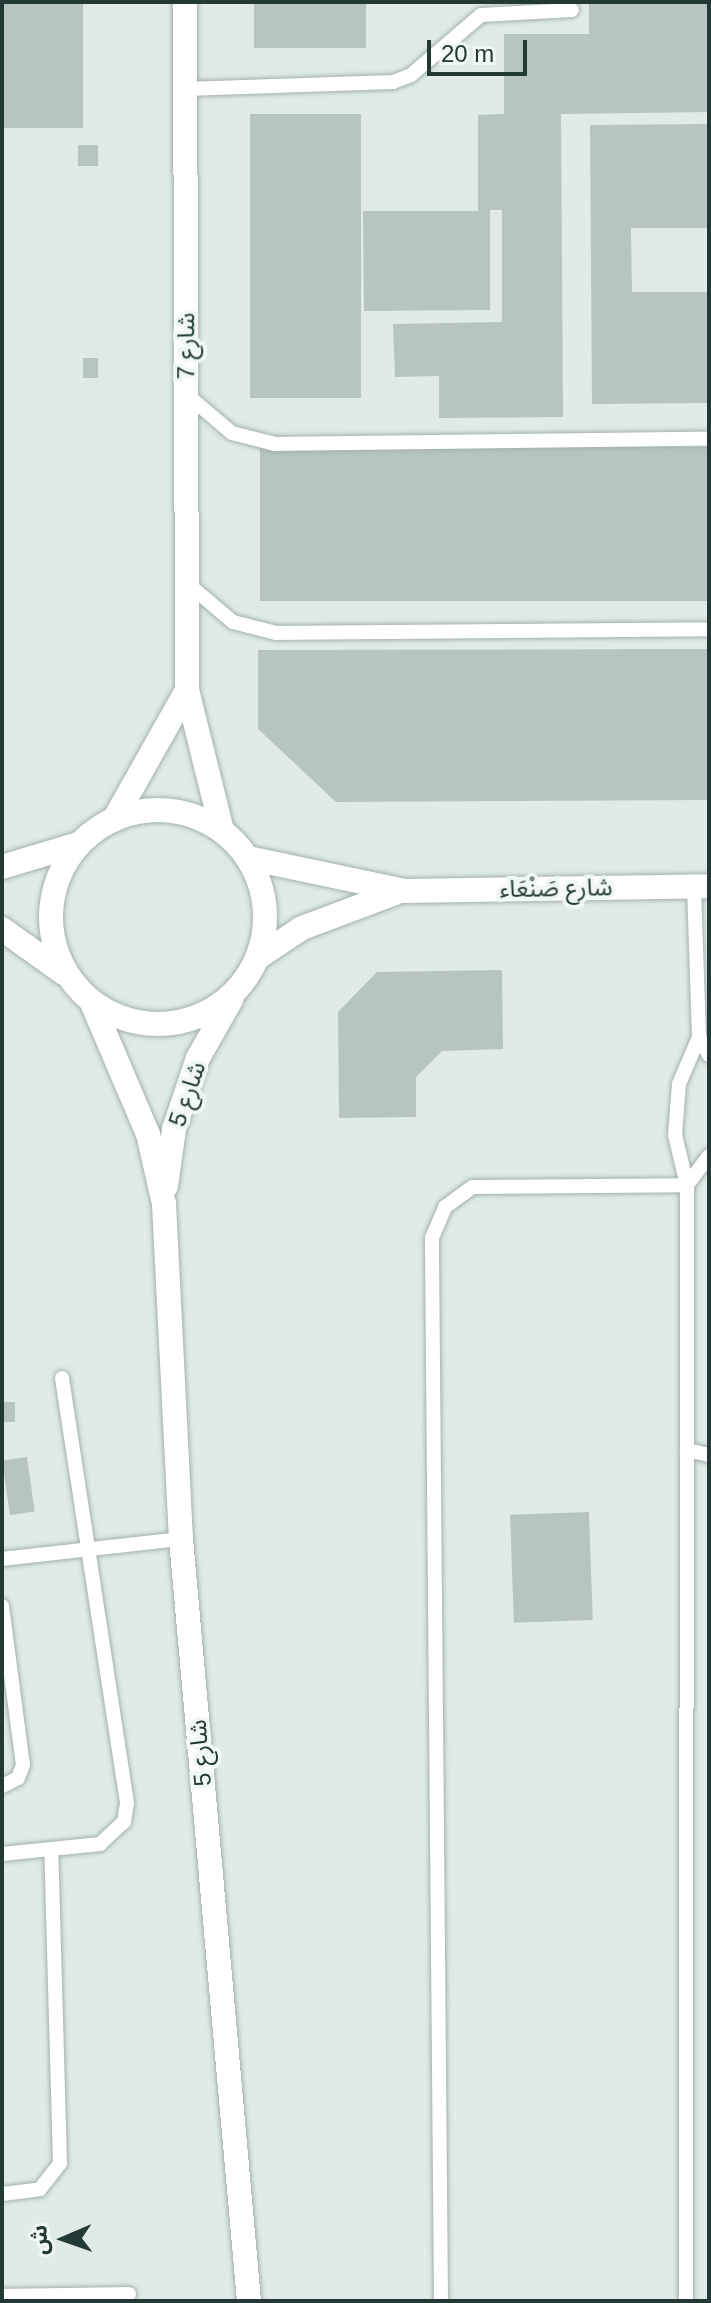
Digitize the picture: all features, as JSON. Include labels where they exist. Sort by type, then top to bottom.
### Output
[{"type":"street","name":"شارع 7","points":[[185,2],[187,690],[222,830]]},
{"type":"street","name":"شارع 7","points":[[115,818],[187,690]]},
{"type":"street","points":[[2,867],[78,844],[115,818],[170,810],[222,830],[248,858],[262,890],[265,924],[257,958],[235,992],[203,1015],[166,1025],[127,1021],[92,1003],[66,974],[2,929]]},
{"type":"street","points":[[66,974],[53,942],[50,907],[59,873],[78,844]]},
{"type":"street","name":"شارع صَنْعَاء","points":[[248,858],[404,891],[702,886]]},
{"type":"street","name":"شارع صَنْعَاء","points":[[257,958],[302,928],[404,891]]},
{"type":"street","name":"شارع 5","points":[[235,992],[198,1058],[174,1129],[164,1204],[181,1539],[249,2301]]},
{"type":"street","name":"شارع 5","points":[[92,1003],[129,1080],[164,1204]]},
{"type":"lane","points":[[185,89],[393,82],[411,75],[463,24],[481,15],[572,10]]},
{"type":"lane","points":[[186,394],[232,433],[275,444],[709,439]]},
{"type":"lane","points":[[187,583],[233,622],[276,633],[709,629]]},
{"type":"lane","points":[[686,2301],[687,1185],[675,1135],[679,1084],[699,1037],[702,886]]},
{"type":"lane","points":[[699,1037],[709,1055]]},
{"type":"lane","points":[[687,1185],[709,1156]]},
{"type":"lane","points":[[441,2301],[432,1238],[445,1207],[473,1187],[687,1185]]},
{"type":"lane","points":[[2,1854],[100,1844],[124,1822],[127,1803],[62,1378]]},
{"type":"lane","points":[[687,1450],[709,1455]]},
{"type":"lane","points":[[2,1559],[181,1539]]},
{"type":"lane","points":[[2,1606],[9,1718],[23,1765],[18,1778],[2,1786]]},
{"type":"lane","points":[[2,2194],[40,2189],[60,2163],[51,1850]]},
{"type":"lane","points":[[2,2296],[129,2294]]},
{"type":"building","points":[[2,2],[83,2],[83,128],[2,128]]},
{"type":"building","points":[[254,2],[366,2],[366,48],[254,48]]},
{"type":"building","points":[[589,2],[709,2],[709,112],[561,114],[563,417],[439,418],[439,376],[395,377],[393,324],[502,322],[502,210],[490,210],[490,310],[364,311],[363,211],[478,211],[478,115],[504,114],[504,34],[589,34]]},
{"type":"building","points":[[250,114],[361,114],[361,398],[250,398]]},
{"type":"building","points":[[709,124],[709,228],[631,228],[632,292],[709,292],[709,403],[592,404],[590,125]]},
{"type":"building","points":[[78,145],[98,145],[98,166],[78,166]]},
{"type":"building","points":[[83,358],[98,358],[98,378],[83,378]]},
{"type":"building","points":[[260,447],[709,447],[709,601],[260,601]]},
{"type":"building","points":[[709,649],[709,800],[336,802],[258,729],[258,650]]},
{"type":"building","points":[[502,970],[503,1049],[442,1051],[416,1077],[416,1117],[339,1118],[338,1012],[377,972]]},
{"type":"building","points":[[2,1402],[15,1402],[15,1422],[2,1422]]},
{"type":"building","points":[[27,1457],[35,1511],[10,1515],[2,1460]]},
{"type":"building","points":[[589,1512],[593,1620],[514,1623],[510,1515]]}]
